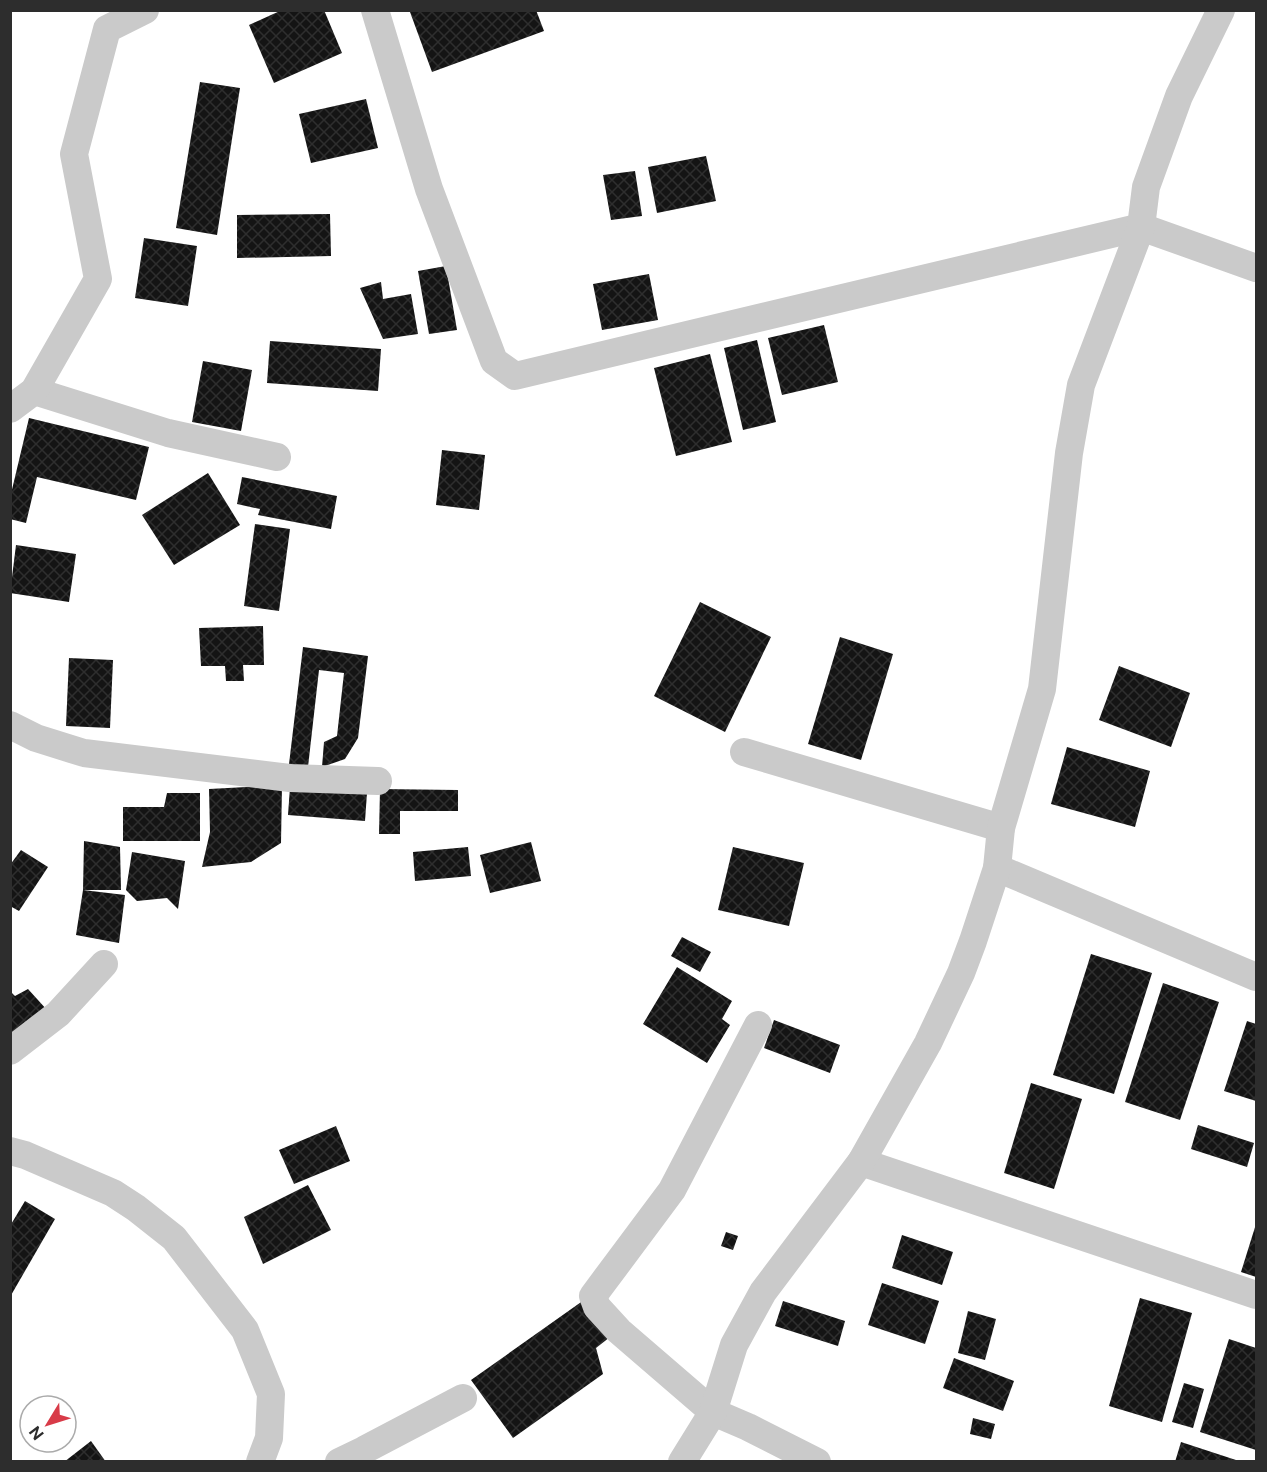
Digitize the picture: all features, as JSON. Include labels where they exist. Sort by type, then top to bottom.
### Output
[{"type":"street","points":[[10,409],[34,391],[98,279],[74,154],[102,20],[145,10]]},
{"type":"street","points":[[375,10],[429,189],[490,350],[495,361],[515,376],[1141,227],[1257,268]]},
{"type":"street","points":[[682,1461],[712,1412],[734,1345],[762,1292],[861,1162],[928,1043],[961,973],[997,868],[1001,828],[1042,689],[1069,453],[1081,385],[1141,227],[1146,187],[1155,160],[1179,96],[1221,10]]},
{"type":"street","points":[[34,391],[168,432],[278,457]]},
{"type":"street","points":[[10,725],[36,738],[84,753],[290,778],[378,781]]},
{"type":"street","points":[[744,752],[1001,828]]},
{"type":"street","points":[[997,868],[1257,977]]},
{"type":"street","points":[[10,1051],[57,1014],[104,964]]},
{"type":"street","points":[[758,1025],[672,1190],[593,1296],[597,1307],[619,1331],[712,1412],[817,1461]]},
{"type":"street","points":[[10,1151],[25,1155],[113,1193],[174,1238],[245,1330],[271,1394],[269,1438],[260,1461]]},
{"type":"street","points":[[861,1162],[1257,1295]]},
{"type":"street","points":[[339,1461],[463,1398]]},
{"type":"building","points":[[282,10],[324,10],[342,53],[274,83],[249,25]]},
{"type":"building","points":[[416,10],[536,10],[544,31],[432,72],[410,12]]},
{"type":"building","points":[[200,82],[240,88],[217,235],[176,228]]},
{"type":"building","points":[[366,99],[378,148],[311,163],[299,114]]},
{"type":"building","points":[[706,156],[716,201],[657,213],[648,167]]},
{"type":"building","points":[[635,171],[642,216],[611,220],[603,175]]},
{"type":"building","points":[[330,214],[331,256],[237,258],[237,215]]},
{"type":"building","points":[[144,238],[197,246],[188,306],[135,298]]},
{"type":"building","points":[[446,266],[457,330],[429,334],[418,271]]},
{"type":"building","points":[[649,274],[658,320],[602,330],[593,284]]},
{"type":"building","points":[[381,282],[383,299],[411,294],[418,334],[383,339],[360,288]]},
{"type":"building","points":[[824,325],[838,382],[782,395],[768,338]]},
{"type":"building","points":[[757,340],[776,422],[743,430],[724,348]]},
{"type":"building","points":[[270,341],[381,349],[378,391],[267,383]]},
{"type":"building","points":[[710,354],[732,442],[676,456],[654,368]]},
{"type":"building","points":[[203,361],[252,370],[241,431],[192,422]]},
{"type":"building","points":[[29,418],[149,447],[136,500],[37,477],[26,523],[10,519],[10,498]]},
{"type":"building","points":[[442,450],[485,455],[479,510],[436,505]]},
{"type":"building","points":[[208,473],[240,525],[174,565],[142,515]]},
{"type":"building","points":[[242,477],[337,496],[331,529],[258,515],[260,509],[237,504]]},
{"type":"building","points":[[255,524],[290,529],[279,611],[244,606]]},
{"type":"building","points":[[16,545],[76,554],[69,602],[10,593]]},
{"type":"building","points":[[700,602],[771,637],[725,732],[654,696]]},
{"type":"building","points":[[263,626],[264,665],[243,665],[244,681],[226,681],[225,666],[201,666],[199,628]]},
{"type":"building","points":[[840,637],[893,654],[861,760],[808,744]]},
{"type":"building","points":[[303,647],[368,656],[358,738],[345,759],[322,767],[324,742],[337,736],[344,673],[319,670],[308,767],[289,764]]},
{"type":"building","points":[[69,658],[113,660],[110,728],[66,726]]},
{"type":"building","points":[[1119,666],[1190,693],[1171,747],[1099,720]]},
{"type":"building","points":[[1067,747],[1150,771],[1135,827],[1051,804]]},
{"type":"building","points":[[282,785],[281,843],[251,862],[202,867],[210,832],[209,789]]},
{"type":"building","points":[[290,787],[367,793],[365,821],[288,815]]},
{"type":"building","points":[[380,789],[458,790],[458,811],[400,811],[400,834],[379,834]]},
{"type":"building","points":[[167,793],[200,793],[200,841],[123,841],[123,807],[164,807]]},
{"type":"building","points":[[84,841],[120,847],[121,890],[83,890]]},
{"type":"building","points":[[531,842],[541,881],[490,893],[480,855]]},
{"type":"building","points":[[468,847],[471,876],[415,881],[413,852]]},
{"type":"building","points":[[733,847],[804,863],[789,926],[718,910]]},
{"type":"building","points":[[21,850],[48,867],[19,911],[10,906],[10,865]]},
{"type":"building","points":[[132,852],[185,861],[178,909],[167,898],[137,901],[126,890]]},
{"type":"building","points":[[83,890],[125,895],[119,943],[76,935]]},
{"type":"building","points":[[682,937],[711,952],[700,972],[671,956]]},
{"type":"building","points":[[1091,954],[1152,973],[1114,1094],[1053,1075]]},
{"type":"building","points":[[677,967],[732,1001],[722,1019],[730,1025],[707,1063],[643,1024]]},
{"type":"building","points":[[1163,983],[1219,1002],[1180,1120],[1125,1102]]},
{"type":"building","points":[[28,989],[57,1021],[10,1065],[10,991],[15,996]]},
{"type":"building","points":[[774,1020],[840,1045],[830,1073],[764,1048]]},
{"type":"building","points":[[1247,1021],[1256,1024],[1256,1101],[1224,1091]]},
{"type":"building","points":[[1031,1083],[1082,1099],[1054,1189],[1004,1173]]},
{"type":"building","points":[[1198,1125],[1254,1143],[1247,1167],[1191,1149]]},
{"type":"building","points":[[336,1126],[350,1161],[294,1184],[279,1150]]},
{"type":"building","points":[[308,1185],[331,1230],[263,1264],[244,1217]]},
{"type":"building","points":[[25,1201],[55,1219],[10,1297],[10,1226]]},
{"type":"building","points":[[1256,1224],[1256,1277],[1241,1272]]},
{"type":"building","points":[[726,1232],[738,1236],[733,1250],[721,1246]]},
{"type":"building","points":[[902,1235],[953,1252],[942,1285],[892,1268]]},
{"type":"building","points":[[882,1283],[939,1301],[925,1344],[868,1325]]},
{"type":"building","points":[[1140,1298],[1192,1313],[1162,1422],[1109,1406]]},
{"type":"building","points":[[584,1300],[610,1337],[596,1348],[603,1374],[513,1438],[471,1380]]},
{"type":"building","points":[[783,1301],[845,1321],[838,1346],[775,1326]]},
{"type":"building","points":[[968,1311],[996,1319],[985,1360],[958,1353]]},
{"type":"building","points":[[1229,1339],[1256,1348],[1256,1450],[1200,1432]]},
{"type":"building","points":[[954,1358],[1014,1381],[1003,1411],[943,1388]]},
{"type":"building","points":[[1184,1383],[1204,1389],[1193,1428],[1172,1422]]},
{"type":"building","points":[[973,1418],[995,1424],[991,1439],[970,1434]]},
{"type":"building","points":[[91,1441],[106,1462],[64,1462],[74,1454],[78,1454],[78,1451]]},
{"type":"building","points":[[1181,1442],[1239,1461],[1239,1462],[1175,1462]]}]
